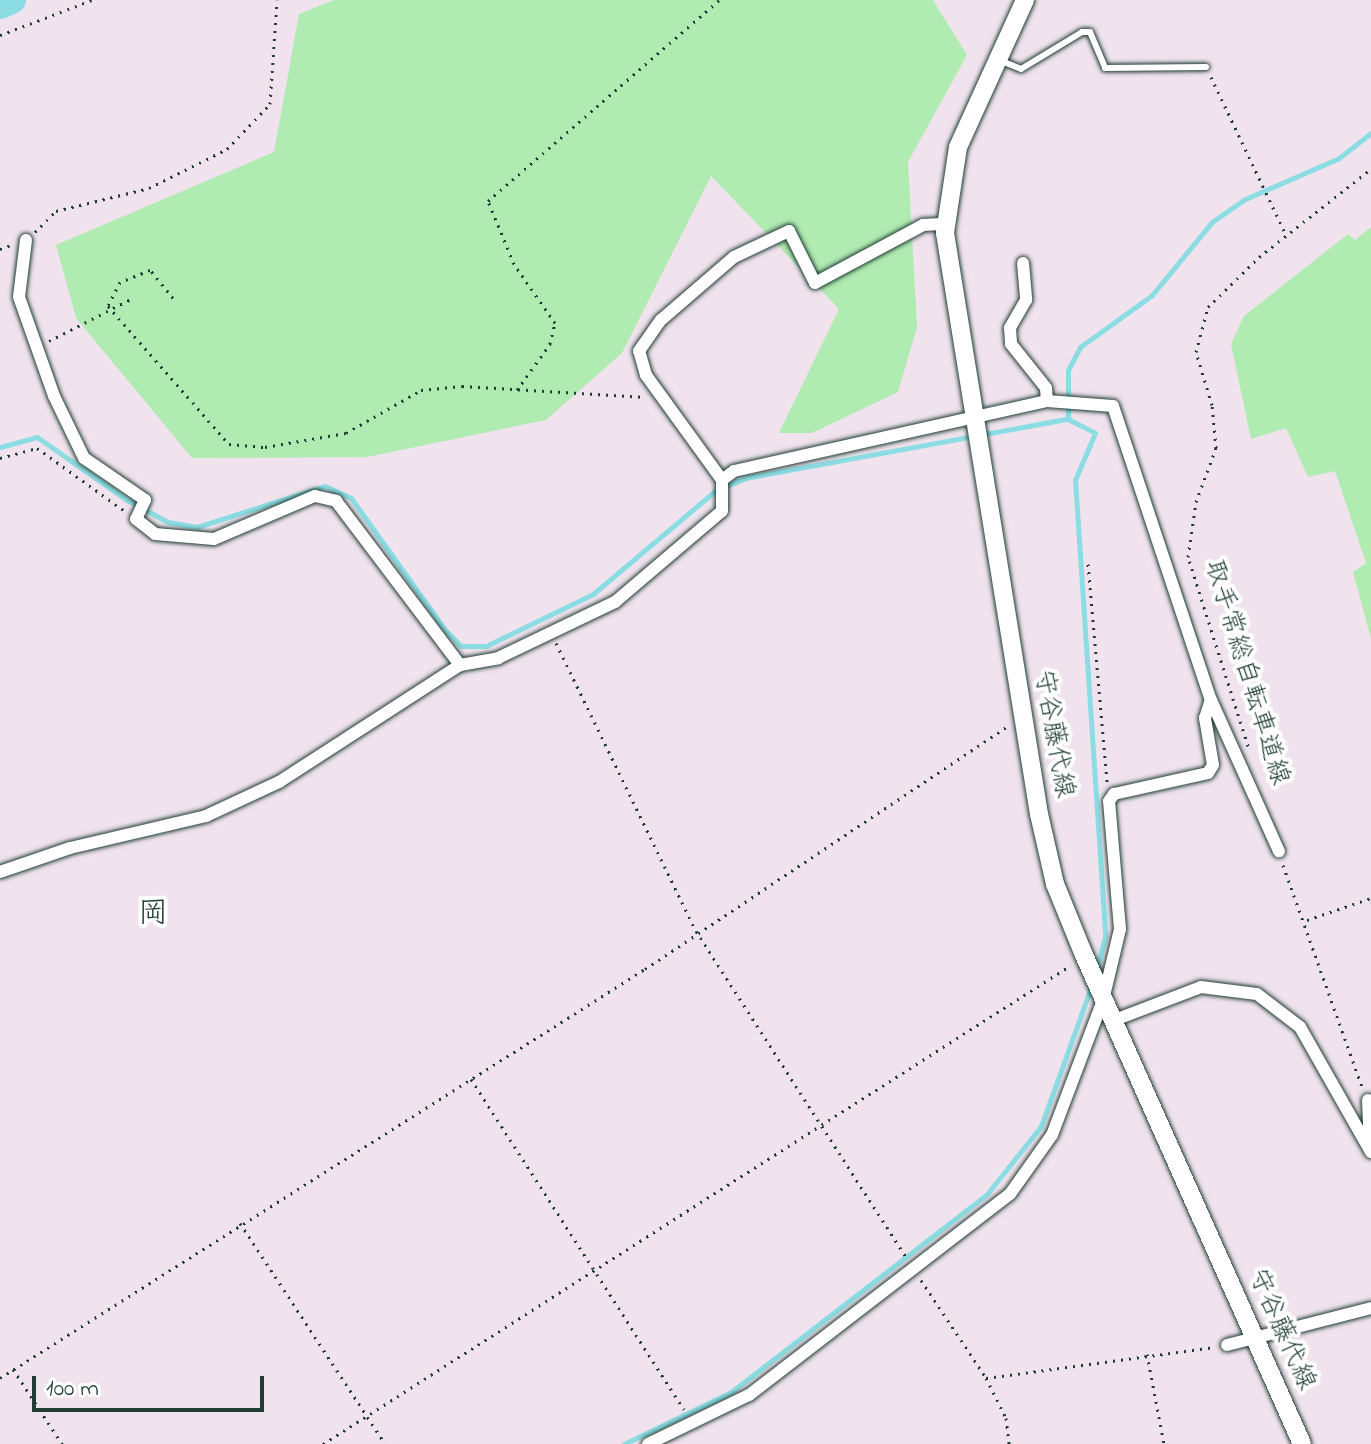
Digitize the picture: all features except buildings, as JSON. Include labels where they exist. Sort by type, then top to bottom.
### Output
[{"type":"main road","name":"守谷藤代線","points":[[1025,0],[995,58],[958,147],[945,224],[974,428],[1055,884],[1112,1021],[1302,1444]]},
{"type":"street","points":[[0,872],[70,848],[206,816],[279,782],[460,665],[498,658],[615,602],[722,511],[722,480],[662,397],[639,351],[692,287],[734,257],[789,231],[815,283],[923,225],[945,224]]},
{"type":"street","points":[[26,240],[19,297],[38,346],[84,458],[145,500],[136,519],[155,534],[214,539],[315,496],[336,501],[460,665]]},
{"type":"street","points":[[1023,263],[1026,300],[1010,328],[1011,344],[1046,388],[1053,402]]},
{"type":"street","points":[[722,480],[734,471],[974,428],[1053,402],[1113,406],[1211,700],[1279,851]]},
{"type":"street","points":[[648,1444],[749,1395],[1010,1194],[1052,1135],[1102,997],[1120,929],[1109,801],[1114,794],[1208,773],[1211,700]]},
{"type":"street","points":[[1112,1021],[1201,987],[1257,994],[1300,1027],[1370,1151]]},
{"type":"street","points":[[1368,1100],[1370,1151]]},
{"type":"street","points":[[1227,1345],[1257,1341],[1371,1308]]},
{"type":"lane","points":[[995,58],[1021,69],[1082,32],[1090,32],[1105,68],[1206,67]]},
{"type":"path","points":[[0,35],[92,0]]},
{"type":"path","points":[[26,240],[56,211],[182,175],[244,134],[270,104],[277,0]]},
{"type":"path","points":[[517,390],[550,344],[555,323],[514,264],[488,201],[719,0]]},
{"type":"path","points":[[1206,67],[1286,235]]},
{"type":"path","name":"取手常総自転車道線","points":[[1250,751],[1188,557],[1196,502],[1216,448],[1212,405],[1196,352],[1208,307],[1286,235],[1371,169]]},
{"type":"path","points":[[173,298],[150,270],[135,272],[110,294],[110,309],[229,444],[265,447],[346,433],[421,390],[517,390],[662,397]]},
{"type":"path","points":[[38,346],[133,298]]},
{"type":"path","points":[[0,458],[37,448],[136,519]]},
{"type":"path","points":[[1088,564],[1109,801]]},
{"type":"path","points":[[553,633],[696,931],[986,1378],[1006,1418],[1009,1444]]},
{"type":"path","points":[[0,1378],[471,1079],[1023,717]]},
{"type":"path","points":[[1279,851],[1307,920],[1324,991],[1368,1100]]},
{"type":"path","points":[[1307,920],[1371,898]]},
{"type":"path","points":[[323,1444],[1086,959]]},
{"type":"path","points":[[471,1079],[684,1409]]},
{"type":"path","points":[[240,1223],[385,1444]]},
{"type":"path","points":[[986,1378],[1227,1345]]},
{"type":"path","points":[[1147,1354],[1164,1444]]},
{"type":"path","points":[[13,1369],[62,1444]]},
{"type":"green space","points":[[334,0],[933,0],[967,55],[908,162],[917,327],[898,392],[812,433],[779,433],[839,309],[711,176],[622,353],[546,420],[367,457],[192,458],[76,318],[56,245],[274,152],[299,14]]},
{"type":"green space","points":[[1371,227],[1371,639],[1353,572],[1366,563],[1335,471],[1308,477],[1286,428],[1251,439],[1231,344],[1244,316],[1348,234],[1355,240]]},
{"type":"waterway","points":[[0,5],[12,0]]},
{"type":"waterway","points":[[1068,419],[1068,370],[1080,347],[1152,295],[1212,222],[1243,200],[1339,158],[1371,133]]},
{"type":"waterway","points":[[0,447],[37,437],[127,500],[168,522],[197,527],[325,486],[351,498],[446,631],[461,646],[486,646],[593,594],[716,490],[745,478],[1068,419],[1095,433],[1075,480],[1105,937],[1096,970]]},
{"type":"waterway","points":[[624,1444],[731,1392],[987,1194],[1041,1126],[1091,987]]},
{"type":"district","name":"岡","points":[[153,915]]}]
